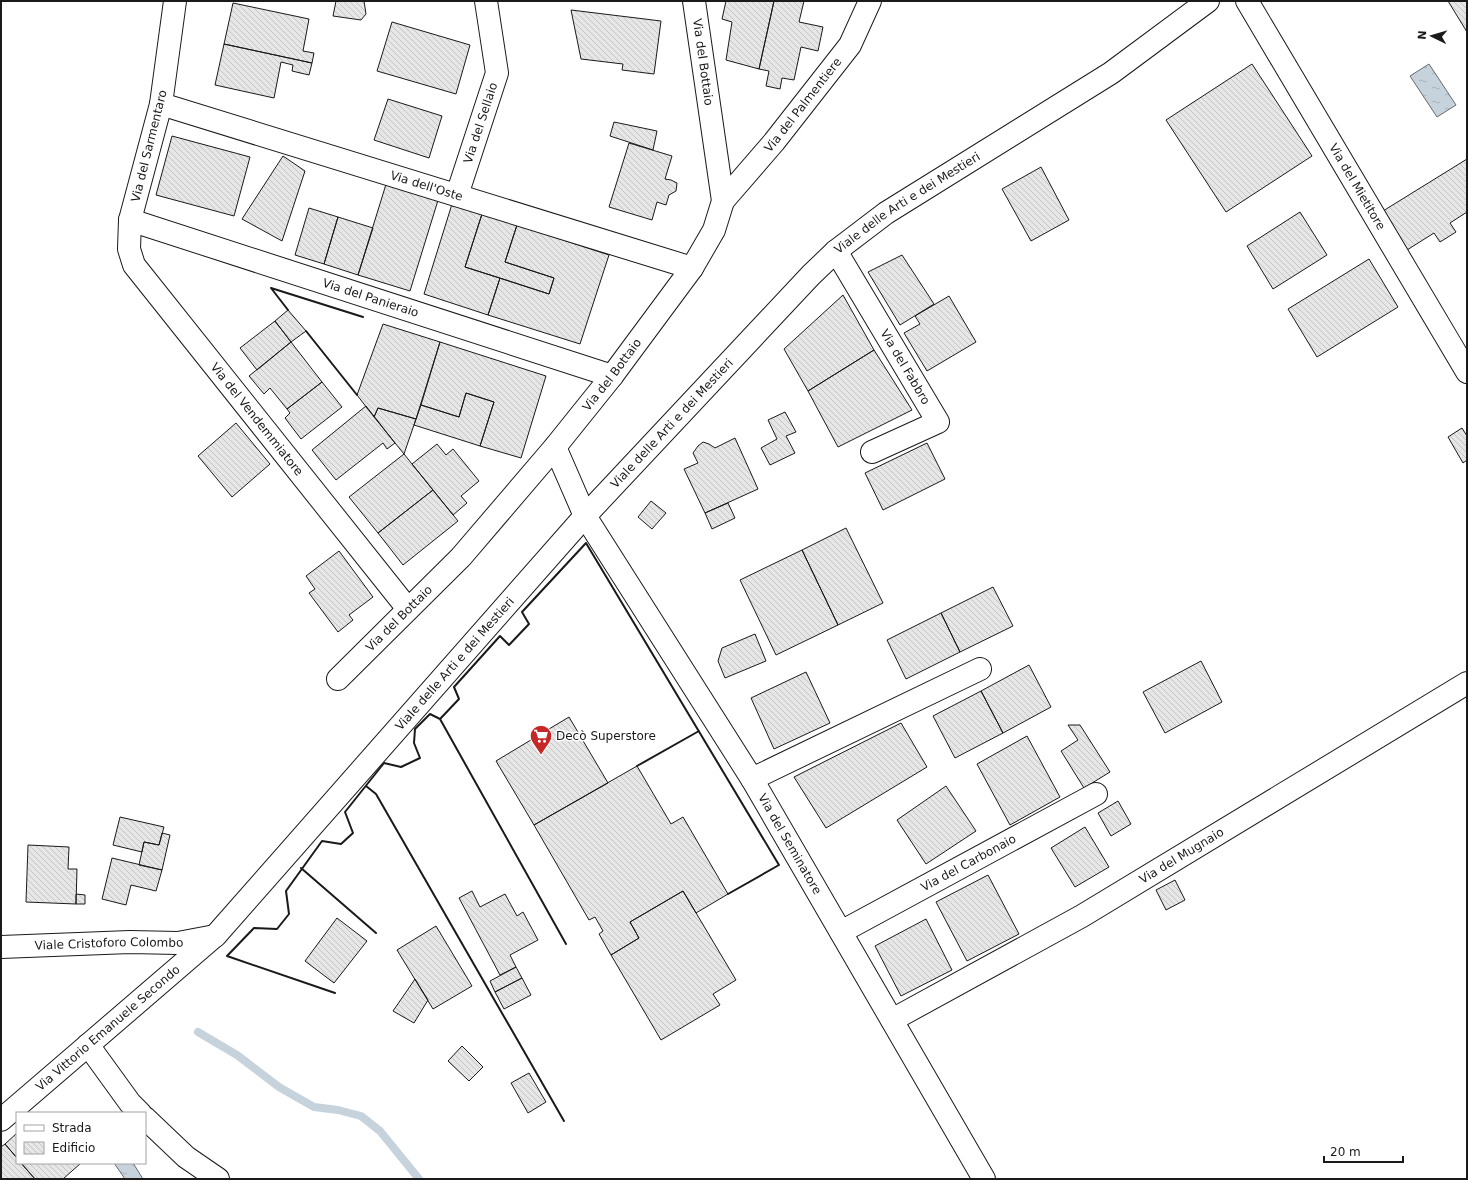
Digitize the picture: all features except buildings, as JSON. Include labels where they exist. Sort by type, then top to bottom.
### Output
[{"type":"street","name":"Via del Sarmentaro","points":[[130,220],[161,104],[175,1]]},
{"type":"street","name":"Via del Sellaio","points":[[457,195],[497,73],[486,1]]},
{"type":"street","name":"Via del Bottaio","points":[[338,678],[461,557],[555,448],[612,376],[692,268],[714,230],[723,200],[694,1]]},
{"type":"street","name":"Via del Palmentiere","points":[[723,200],[774,142],[850,45],[870,1]]},
{"type":"street","name":"Viale delle Arti e dei Mestieri","points":[[216,935],[585,516],[836,250],[886,213],[1111,73],[1208,1]]},
{"type":"street","name":"Via del Mietitore","points":[[1247,1],[1467,372]]},
{"type":"street","name":"Via dell'Oste","points":[[161,104],[692,268]]},
{"type":"street","name":"Via del Panieraio","points":[[130,220],[612,376]]},
{"type":"street","name":"Via del Vendemmiatore","points":[[130,220],[129,249],[134,265],[408,609]]},
{"type":"street","name":"Via del Fabbro","points":[[836,250],[938,422],[872,452]]},
{"type":"street","name":"Via del Seminatore","points":[[555,448],[585,516],[752,779],[984,1179]]},
{"type":"street","points":[[752,779],[980,669]]},
{"type":"street","name":"Via del Mugnaio","points":[[892,1020],[1082,916],[1467,683]]},
{"type":"street","name":"Via del Carbonaio","points":[[841,932],[1096,794]]},
{"type":"street","name":"Viale Cristoforo Colombo","points":[[1,947],[130,942],[178,943],[216,935]]},
{"type":"street","name":"Via Vittorio Emanuele Secondo","points":[[1,1120],[216,935]]},
{"type":"street","points":[[88,1045],[130,1103],[139,1112]]},
{"type":"street","points":[[146,1119],[186,1156],[217,1179]]},
{"type":"water","points":[[1429,64],[1456,105],[1437,117],[1410,76]]},
{"type":"water","points":[[115,1164],[134,1164],[143,1179],[125,1179]]},
{"type":"waterway","points":[[198,1032],[237,1055],[279,1087],[314,1107],[338,1110],[361,1116],[380,1131],[419,1179]]},
{"type":"wall","points":[[288,310],[271,288],[363,317]]},
{"type":"wall","points":[[306,331],[357,395]]},
{"type":"wall","points":[[335,993],[227,956],[254,928],[277,929],[289,914],[286,891],[322,841],[341,844],[353,833],[345,812],[384,763],[401,767],[420,758],[414,743],[415,729],[430,714],[440,719],[459,699],[454,687],[500,636],[509,645],[529,624],[522,612],[586,543],[779,865],[728,894]]},
{"type":"wall","points":[[440,719],[566,944]]},
{"type":"wall","points":[[637,766],[699,731]]},
{"type":"wall","points":[[366,786],[376,794],[564,1121]]},
{"type":"wall","points":[[301,868],[376,933]]},
{"type":"place","name":"Decò Superstore","points":[[541,756]]}]
